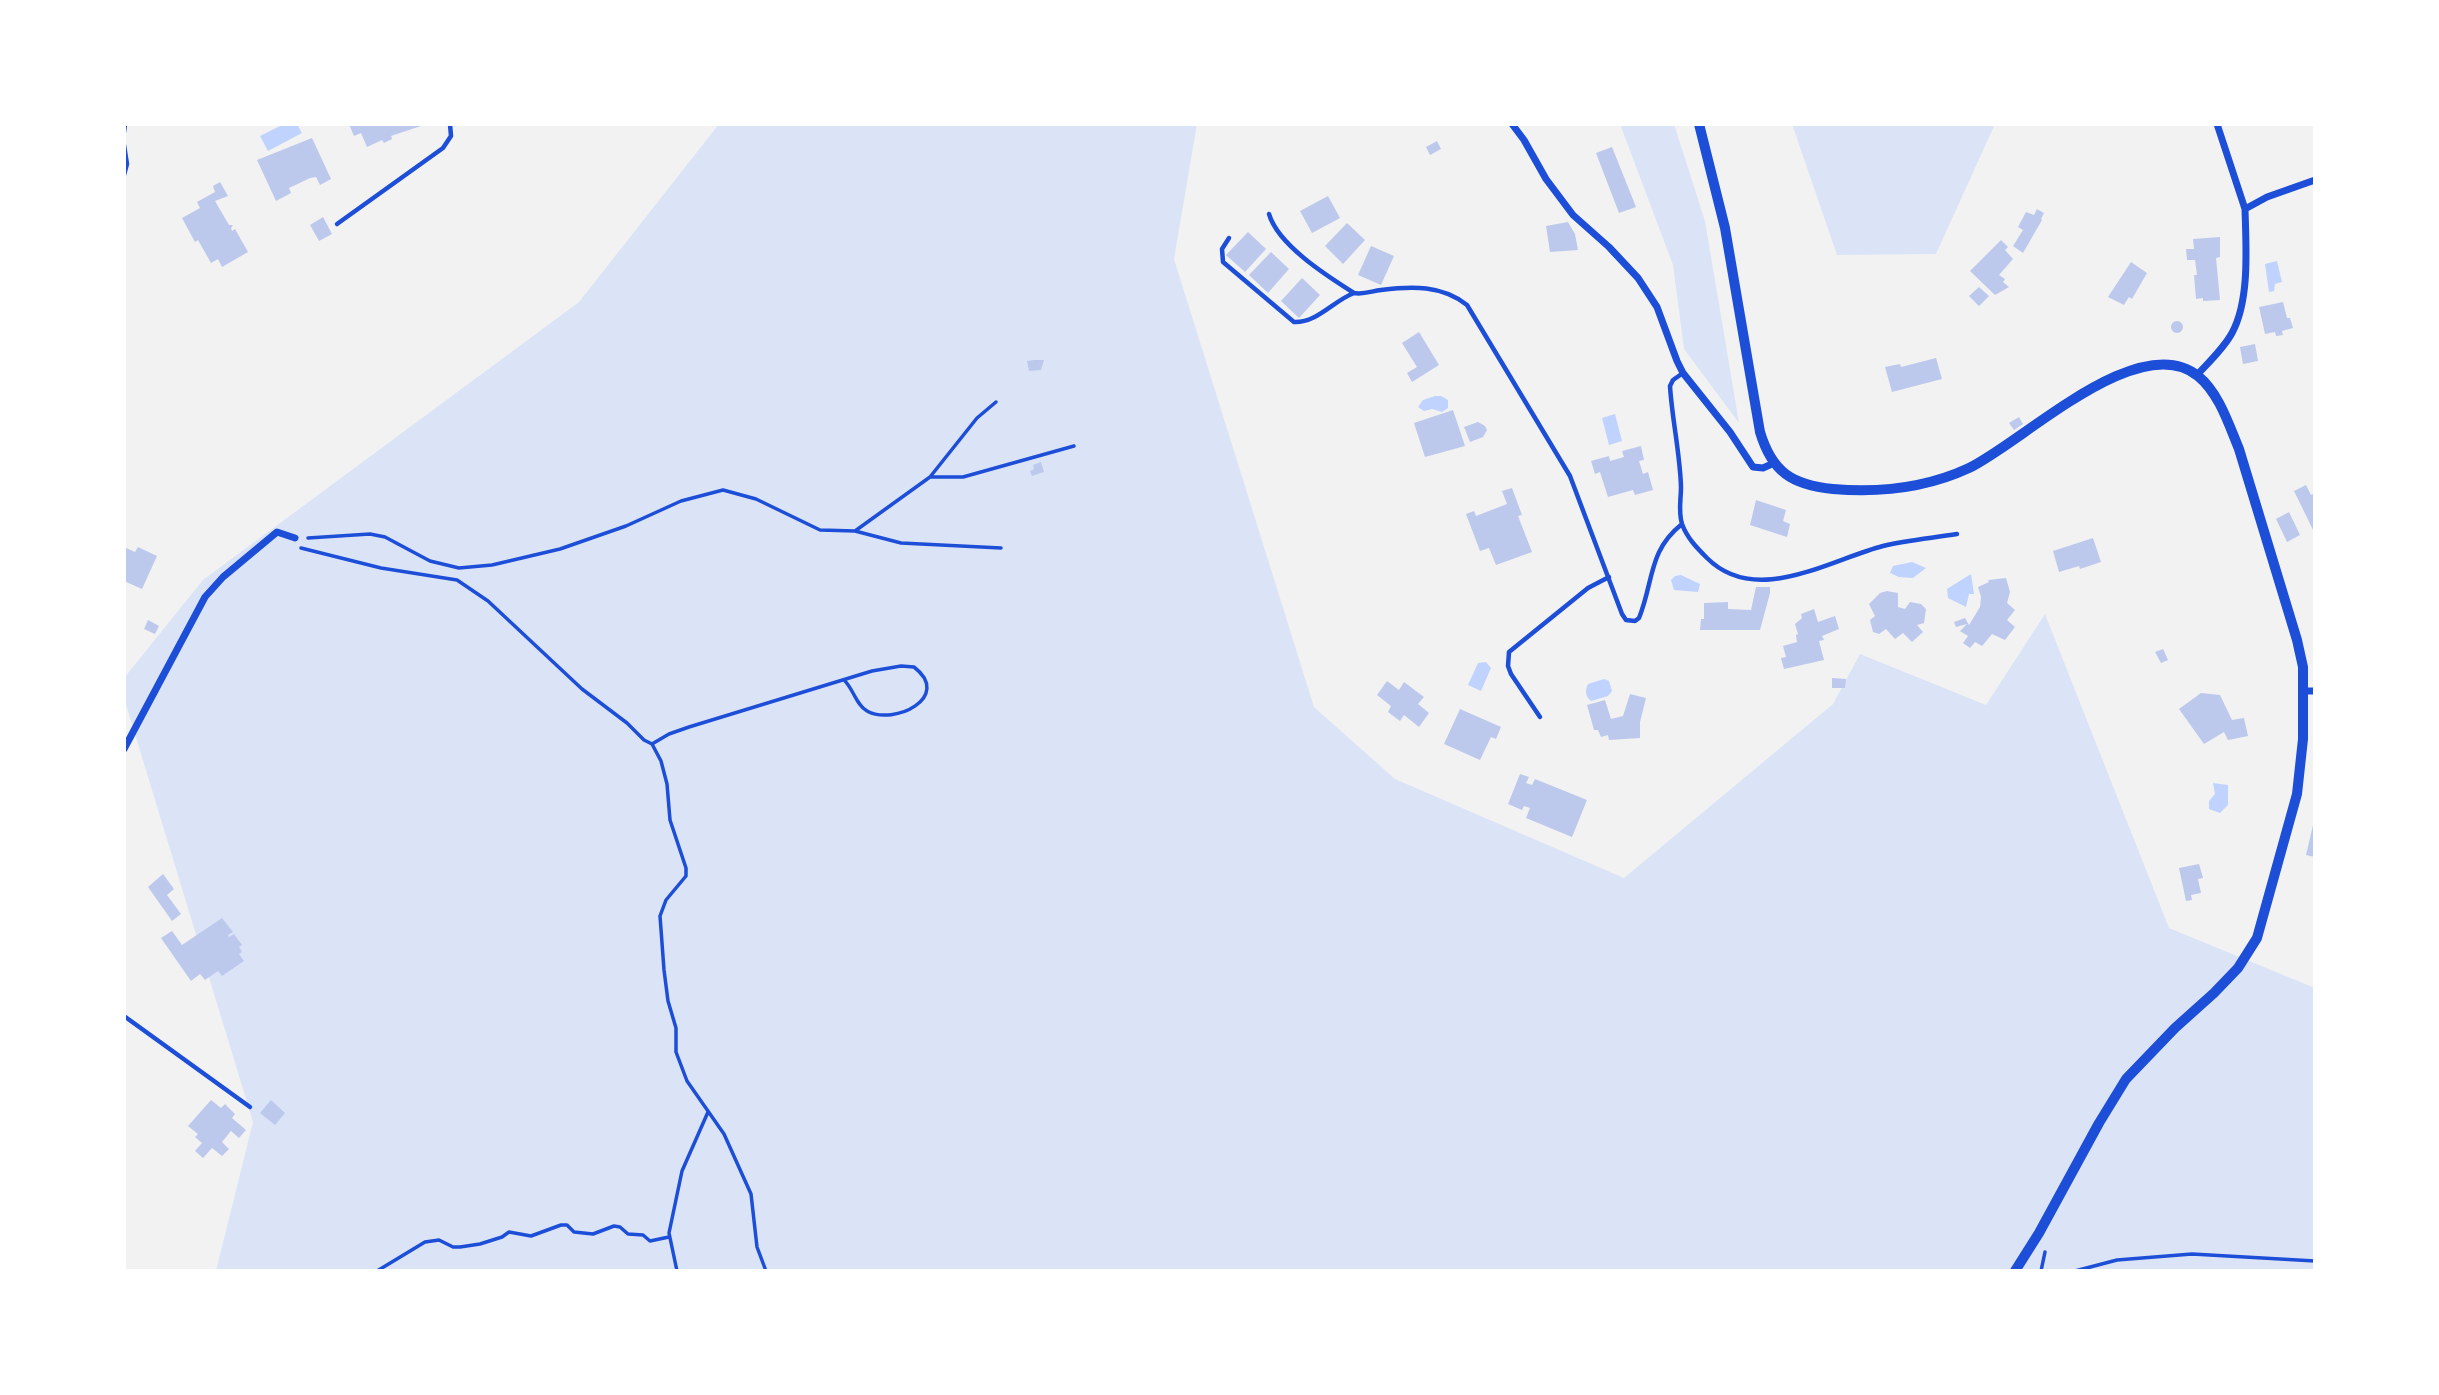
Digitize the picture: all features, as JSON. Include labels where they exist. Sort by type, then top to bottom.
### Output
[{"type":"street","points":[[1512,124],[1546,179],[1573,215],[1638,278],[1657,307],[1684,373],[1730,432],[1753,467],[1763,468],[1774,463]]},
{"type":"street","points":[[1699,124],[1725,228],[1760,432],[1766,451],[1785,475],[1800,483],[1820,488],[1883,491],[1946,478],[1997,453],[2088,390],[2131,368],[2157,363],[2177,364],[2197,375],[2212,391],[2239,449],[2297,640],[2309,691],[2297,794],[2257,938],[2238,968],[2126,1079],[2015,1271]]},
{"type":"street","points":[[2197,375],[2231,336],[2241,314],[2246,253],[2245,209],[2217,124]]},
{"type":"street","points":[[2245,209],[2267,197],[2315,180]]},
{"type":"street","points":[[124,748],[205,597],[223,577],[277,532],[295,538]]},
{"type":"lane","points":[[124,132],[125,124]]},
{"type":"lane","points":[[337,223],[443,148],[451,136],[450,124]]},
{"type":"lane","points":[[124,145],[127,164],[124,176]]},
{"type":"lane","points":[[1269,214],[1278,233],[1294,248],[1354,293]]},
{"type":"lane","points":[[1229,238],[1222,249],[1223,262],[1294,322],[1311,320],[1342,298],[1354,293],[1386,289],[1446,291],[1467,306],[1570,476],[1626,620],[1635,621],[1639,618],[1660,547],[1682,524]]},
{"type":"lane","points":[[1684,373],[1673,380],[1670,386],[1681,486],[1679,512],[1688,537],[1715,565],[1730,574],[1750,580],[1786,577],[1885,545],[1957,534]]},
{"type":"lane","points":[[1540,717],[1511,674],[1508,666],[1510,652],[1588,588],[1609,577]]},
{"type":"lane","points":[[124,1016],[250,1107]]},
{"type":"path","points":[[855,531],[930,477],[977,418],[996,402]]},
{"type":"path","points":[[930,477],[963,477],[1074,446]]},
{"type":"path","points":[[295,538],[370,534],[385,537],[430,561],[459,568],[492,565],[560,549],[626,526],[681,501],[723,490],[756,499],[820,530],[855,531],[901,543],[1001,548]]},
{"type":"path","points":[[294,548],[307,548],[381,568],[457,580],[498,609],[582,689],[652,744],[667,784],[670,820],[686,868],[686,876],[666,900],[660,916],[668,1001],[676,1028],[677,1052],[687,1081],[724,1134],[751,1194],[757,1247],[766,1271]]},
{"type":"path","points":[[652,744],[689,727],[844,680],[901,666],[914,667],[921,672],[927,689],[918,706],[908,711],[878,714],[867,711],[860,705],[844,680]]},
{"type":"path","points":[[677,1271],[668,1237],[682,1171],[708,1112]]},
{"type":"path","points":[[377,1271],[425,1242],[439,1240],[453,1247],[460,1247],[502,1237],[509,1231],[531,1236],[561,1225],[567,1226],[574,1233],[593,1234],[614,1226],[620,1227],[628,1234],[643,1235],[650,1241],[668,1237]]},
{"type":"path","points":[[2075,1271],[2117,1260],[2192,1254],[2315,1261]]},
{"type":"shaded area","points":[[719,124],[1197,124],[1174,259],[1314,707],[1395,779],[1624,878],[1833,704],[1860,654],[1986,705],[2045,614],[2169,928],[2315,988],[2315,1271],[216,1271],[253,1122],[124,698],[124,678],[203,580],[579,302]]},
{"type":"shaded area","points":[[1620,124],[1674,124],[1705,221],[1739,423],[1684,349],[1673,265]]},
{"type":"shaded area","points":[[1792,124],[1995,124],[1936,254],[1837,255]]},
{"type":"water","points":[[284,124],[297,124],[302,133],[268,151],[260,136]]},
{"type":"water","points":[[2277,261],[2282,282],[2275,284],[2274,291],[2269,292],[2265,264]]},
{"type":"water","points":[[1435,396],[1448,400],[1448,408],[1442,412],[1432,409],[1424,411],[1418,407],[1423,400]]},
{"type":"water","points":[[1615,414],[1622,441],[1609,445],[1602,418]]},
{"type":"water","points":[[1912,562],[1926,568],[1913,578],[1890,573],[1893,566]]},
{"type":"water","points":[[1971,574],[1974,594],[1969,594],[1966,607],[1948,598],[1947,589]]},
{"type":"water","points":[[1681,575],[1700,584],[1698,592],[1674,590],[1671,580]]},
{"type":"water","points":[[1486,662],[1491,668],[1481,691],[1468,685],[1478,663]]},
{"type":"water","points":[[1604,679],[1609,681],[1612,691],[1608,696],[1591,701],[1586,693],[1588,684]]},
{"type":"water","points":[[2213,783],[2228,785],[2228,805],[2220,813],[2209,809],[2209,801],[2215,794]]},
{"type":"building","points":[[349,124],[421,126],[391,136],[392,139],[384,143],[382,140],[367,147],[361,133],[354,136]]},
{"type":"building","points":[[312,138],[331,179],[320,185],[316,177],[310,178],[289,188],[291,193],[276,201],[257,160]]},
{"type":"building","points":[[1437,141],[1441,149],[1430,155],[1426,147]]},
{"type":"building","points":[[1612,147],[1636,207],[1619,213],[1596,153]]},
{"type":"building","points":[[220,182],[228,196],[215,201],[248,252],[222,267],[218,259],[211,263],[182,218],[200,208],[197,202],[215,192],[213,186]]},
{"type":"building","points":[[1328,196],[1340,218],[1312,233],[1300,211]]},
{"type":"building","points":[[2037,209],[2044,213],[2042,220],[2023,253],[2013,246],[2023,230],[2018,227],[2026,212],[2034,215]]},
{"type":"building","points":[[323,217],[332,234],[319,241],[310,225]]},
{"type":"building","points":[[1568,222],[1575,234],[1578,250],[1550,252],[1546,226]]},
{"type":"building","points":[[1347,223],[1365,240],[1343,264],[1325,246]]},
{"type":"building","points":[[1248,232],[1266,249],[1245,272],[1226,255]]},
{"type":"building","points":[[2220,237],[2220,257],[2216,258],[2220,300],[2196,299],[2195,260],[2187,260],[2186,249],[2194,249],[2193,239]]},
{"type":"building","points":[[2001,240],[2008,247],[2005,250],[2013,259],[1999,275],[2009,287],[1995,295],[1970,271]]},
{"type":"building","points":[[1371,246],[1394,256],[1381,285],[1358,275]]},
{"type":"building","points":[[1271,252],[1289,269],[1268,293],[1249,275]]},
{"type":"building","points":[[2131,262],[2147,273],[2132,299],[2129,297],[2124,305],[2108,297]]},
{"type":"building","points":[[1302,278],[1320,295],[1299,318],[1281,301]]},
{"type":"building","points":[[1979,287],[1989,296],[1979,306],[1969,296]]},
{"type":"building","points":[[2283,302],[2293,328],[2282,331],[2283,335],[2276,336],[2275,332],[2265,334],[2259,307]]},
{"type":"building","points":[[2177,321],[2183,327],[2177,333],[2171,327]]},
{"type":"building","points":[[1419,332],[1439,365],[1412,382],[1407,373],[1417,367],[1402,343]]},
{"type":"building","points":[[2255,344],[2258,361],[2243,364],[2240,347]]},
{"type":"building","points":[[1936,358],[1942,379],[1892,392],[1885,367],[1900,364],[1901,367]]},
{"type":"building","points":[[1044,360],[1041,370],[1029,371],[1027,361]]},
{"type":"building","points":[[1453,410],[1465,446],[1425,457],[1414,423]]},
{"type":"building","points":[[2019,417],[2023,424],[2014,430],[2009,423]]},
{"type":"building","points":[[1478,422],[1487,430],[1483,437],[1470,442],[1464,427]]},
{"type":"building","points":[[1641,446],[1644,460],[1639,461],[1643,474],[1648,472],[1653,490],[1635,495],[1633,490],[1608,497],[1600,472],[1595,474],[1591,461],[1609,456],[1610,461],[1624,457],[1622,451]]},
{"type":"building","points":[[1041,462],[1044,472],[1032,476],[1030,471],[1034,469],[1033,465]]},
{"type":"building","points":[[2306,485],[2311,495],[2315,493],[2315,534],[2294,491]]},
{"type":"building","points":[[1512,488],[1522,515],[1518,516],[1532,552],[1496,565],[1489,548],[1480,551],[1466,514],[1474,511],[1476,516],[1507,504],[1502,491]]},
{"type":"building","points":[[1756,500],[1786,510],[1783,521],[1790,524],[1787,537],[1750,525]]},
{"type":"building","points":[[2289,512],[2300,535],[2287,542],[2276,519]]},
{"type":"building","points":[[2093,538],[2101,562],[2059,572],[2053,551]]},
{"type":"building","points":[[124,547],[135,552],[138,547],[157,556],[142,589],[124,581]]},
{"type":"building","points":[[2006,578],[2010,592],[2007,603],[2015,610],[2007,620],[2015,627],[2005,640],[1992,634],[1982,646],[1975,642],[1970,648],[1963,643],[1968,636],[1960,631],[1967,624],[1956,627],[1954,622],[1965,618],[1969,625],[1980,607],[1978,587],[1989,582],[1988,580]]},
{"type":"building","points":[[1756,587],[1770,587],[1760,630],[1700,630],[1701,619],[1704,619],[1704,603],[1728,602],[1728,609],[1751,610]]},
{"type":"building","points":[[1880,593],[1898,593],[1898,607],[1905,609],[1910,602],[1921,604],[1926,609],[1924,623],[1917,625],[1923,632],[1912,642],[1903,633],[1895,639],[1886,629],[1879,634],[1873,632],[1870,620],[1875,616],[1869,604]]},
{"type":"building","points":[[1814,609],[1818,622],[1835,616],[1839,629],[1822,636],[1824,640],[1819,641],[1824,660],[1784,669],[1781,658],[1786,657],[1783,646],[1797,642],[1795,624],[1802,618],[1801,614]]},
{"type":"building","points":[[148,620],[159,626],[155,634],[144,629]]},
{"type":"building","points":[[2163,649],[2168,660],[2161,663],[2155,652]]},
{"type":"building","points":[[1832,678],[1846,679],[1845,688],[1832,688]]},
{"type":"building","points":[[1387,681],[1399,690],[1404,682],[1424,697],[1418,704],[1429,713],[1419,727],[1404,715],[1400,721],[1388,712],[1391,706],[1377,695]]},
{"type":"building","points":[[2201,693],[2220,695],[2232,720],[2244,718],[2248,736],[2228,740],[2224,732],[2204,744],[2179,709]]},
{"type":"building","points":[[1630,694],[1646,698],[1640,722],[1640,738],[1609,740],[1608,735],[1601,737],[1598,730],[1594,730],[1587,705],[1605,700],[1611,719],[1623,716]]},
{"type":"building","points":[[1460,709],[1501,727],[1496,739],[1491,737],[1480,760],[1444,744]]},
{"type":"building","points":[[1520,774],[1529,777],[1526,783],[1532,785],[1535,779],[1587,800],[1572,837],[1526,818],[1530,808],[1524,806],[1522,810],[1508,804]]},
{"type":"building","points":[[2315,821],[2315,857],[2306,855]]},
{"type":"building","points":[[2199,864],[2203,878],[2198,879],[2201,893],[2191,895],[2192,900],[2186,901],[2179,868]]},
{"type":"building","points":[[163,874],[174,889],[167,895],[181,914],[172,921],[148,887]]},
{"type":"building","points":[[222,918],[233,932],[229,937],[234,934],[242,945],[239,947],[242,952],[239,954],[244,961],[222,976],[218,971],[205,980],[200,974],[191,981],[161,938],[172,931],[182,945]]},
{"type":"building","points":[[211,1100],[221,1108],[225,1104],[235,1114],[232,1118],[246,1130],[239,1138],[231,1131],[222,1142],[229,1149],[222,1156],[212,1148],[203,1158],[195,1151],[202,1143],[195,1137],[198,1134],[188,1126]]},
{"type":"building","points":[[271,1100],[285,1113],[275,1125],[260,1113]]}]
